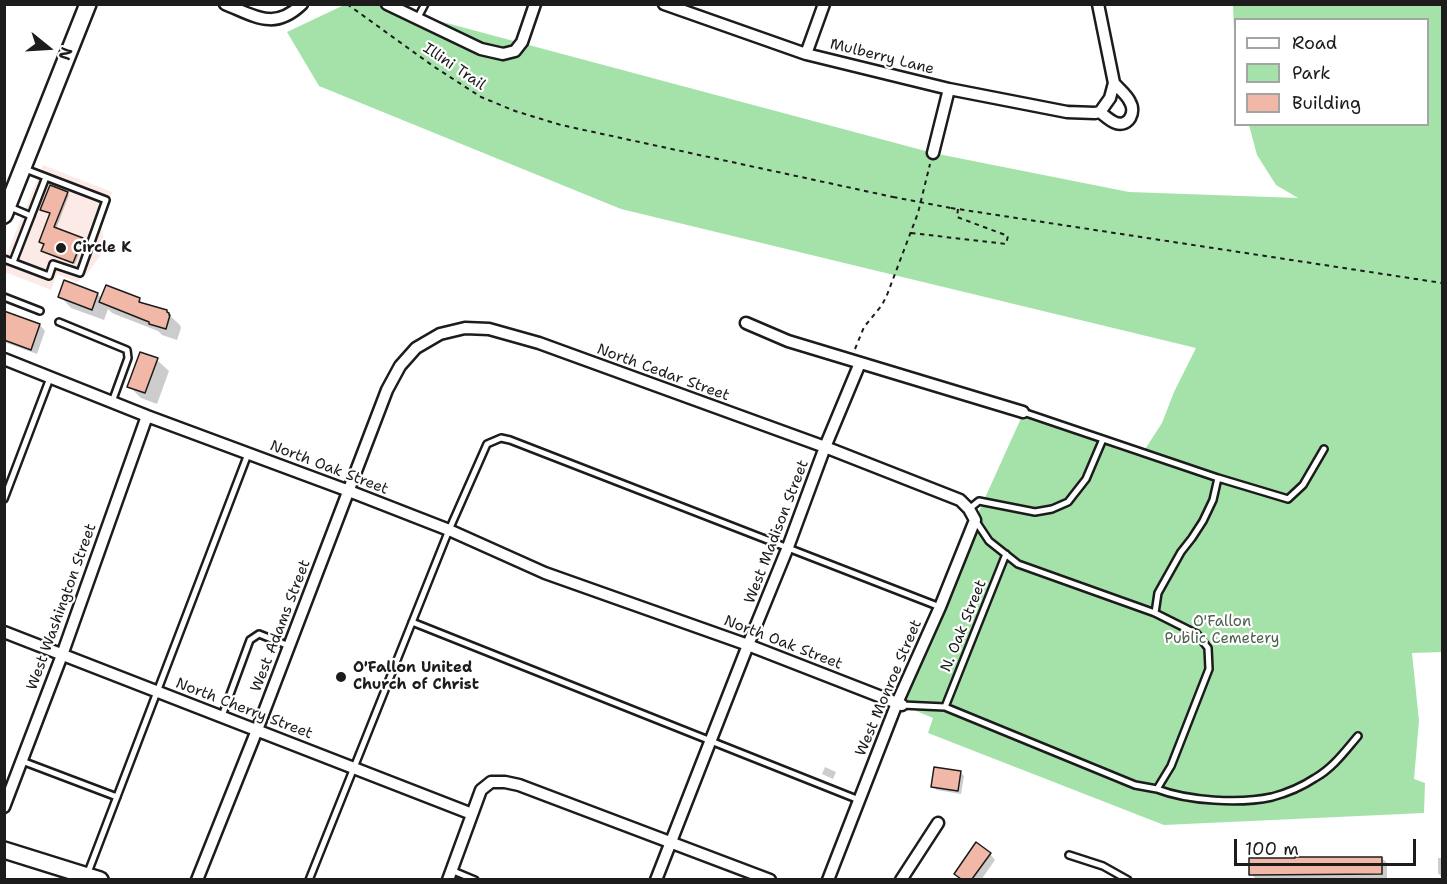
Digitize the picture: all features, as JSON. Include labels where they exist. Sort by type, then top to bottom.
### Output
[{"type":"main road","points":[[6,211],[88,4]]},
{"type":"main road","points":[[4,850],[91,878]]},
{"type":"street","points":[[225,4],[264,20],[275,20],[291,14],[302,4]]},
{"type":"street","points":[[387,4],[481,50],[503,54],[514,51],[522,42],[535,4]]},
{"type":"street","name":"Mulberry Lane","points":[[664,4],[806,54],[949,89],[1067,112],[1100,112],[1117,123],[1124,124],[1131,119],[1133,113],[1131,102],[1114,83]]},
{"type":"street","points":[[806,54],[824,4]]},
{"type":"street","points":[[1098,4],[1114,83],[1110,99],[1100,112]]},
{"type":"street","points":[[933,153],[949,89]]},
{"type":"street","points":[[746,323],[788,341],[1023,412]]},
{"type":"street","name":"North Cedar Street","points":[[377,415],[400,366],[416,348],[440,334],[465,328],[489,329],[539,344],[825,447],[960,500],[969,509]]},
{"type":"street","name":"North Oak Street","points":[[4,359],[147,416],[449,530],[545,573],[748,645],[900,704]]},
{"type":"street","name":"West Madison Street","points":[[656,879],[788,547],[855,361]]},
{"type":"street","name":"West Adams Street","points":[[197,879],[257,730],[377,415]]},
{"type":"street","name":"West Washington Street","points":[[4,807],[62,655],[147,416]]},
{"type":"street","points":[[969,509],[975,520]]},
{"type":"street","name":"West Monroe Street","points":[[828,879],[975,520]]},
{"type":"street","name":"North Cherry Street","points":[[4,632],[472,814]]},
{"type":"street","points":[[449,875],[481,790],[491,782],[505,782],[519,785],[770,879]]},
{"type":"street","points":[[902,879],[938,823]]},
{"type":"lane","points":[[417,19],[425,4]]},
{"type":"lane","points":[[4,259],[49,276],[53,264],[80,273],[106,200],[23,168]]},
{"type":"lane","points":[[13,262],[46,177]]},
{"type":"lane","points":[[6,211],[31,216]]},
{"type":"lane","points":[[4,297],[40,311]]},
{"type":"lane","points":[[59,322],[127,350],[128,358],[112,402]]},
{"type":"lane","points":[[4,499],[50,378]]},
{"type":"lane","points":[[1023,412],[1218,478],[1288,499],[1302,485],[1324,449]]},
{"type":"lane","points":[[309,879],[449,530],[487,444],[501,438],[510,440],[940,607]]},
{"type":"lane","points":[[969,509],[979,501],[1035,512],[1052,509],[1068,502],[1086,479],[1103,439]]},
{"type":"lane","points":[[91,878],[117,797],[248,454]]},
{"type":"lane","points":[[1155,613],[1158,593],[1214,500],[1218,478]]},
{"type":"lane","points":[[975,520],[989,541],[1018,564],[1155,613],[1197,634],[1208,648],[1209,669],[1171,766],[1157,789]]},
{"type":"lane","name":"N. Oak Street","points":[[945,707],[1006,554]]},
{"type":"lane","points":[[412,622],[859,800]]},
{"type":"lane","points":[[222,716],[250,640],[259,634],[289,646]]},
{"type":"lane","name":"North Oak Street","points":[[900,704],[945,707],[1135,785],[1197,799],[1241,800],[1273,796],[1296,788],[1317,778],[1334,764],[1358,736]]},
{"type":"lane","points":[[22,761],[117,797]]},
{"type":"lane","points":[[1069,855],[1103,866],[1128,879]]},
{"type":"lane","points":[[449,875],[475,879]]},
{"type":"path","name":"Illini Trail","points":[[346,4],[481,97],[515,111],[561,125],[951,208],[1443,282]]},
{"type":"path","points":[[855,361],[864,327],[887,295],[911,233],[933,153]]},
{"type":"path","points":[[911,233],[1006,244],[1008,236],[957,217],[958,209]]},
{"type":"shaded area","points":[[43,165],[112,192],[102,227],[104,244],[100,256],[87,274],[77,282],[57,274],[51,290],[5,272],[4,261]]},
{"type":"green space","name":"O'Fallon Public Cemetery","points":[[344,5],[379,5],[933,153],[1129,192],[1298,198],[1276,185],[1257,155],[1249,126],[1429,126],[1429,18],[1234,18],[1234,30],[1233,5],[1442,5],[1442,652],[1412,653],[1419,721],[1414,779],[1425,783],[1424,813],[1164,825],[928,733],[933,718],[902,705],[975,520],[1022,416],[1140,457],[1162,423],[1174,392],[1196,348],[621,209],[319,86],[287,32]]},
{"type":"building","name":"Circle K","points":[[50,185],[68,192],[54,227],[83,238],[73,263],[41,251],[44,244],[39,242],[50,213],[40,210]]},
{"type":"building","points":[[64,280],[98,293],[92,310],[58,297]]},
{"type":"building","points":[[106,285],[140,298],[139,302],[167,310],[170,315],[166,329],[99,302]]},
{"type":"building","points":[[4,311],[40,324],[31,350],[4,340]]},
{"type":"building","points":[[140,352],[158,358],[145,393],[127,387]]},
{"type":"building","points":[[934,767],[961,771],[958,791],[931,787]]},
{"type":"building","points":[[976,842],[991,853],[972,879],[961,879],[954,874]]},
{"type":"building","points":[[1382,857],[1382,874],[1249,875],[1249,858]]},
{"type":"place","name":"Circle K","points":[[61,248]]},
{"type":"place","name":"O'Fallon United Church of Christ","points":[[341,677]]}]
